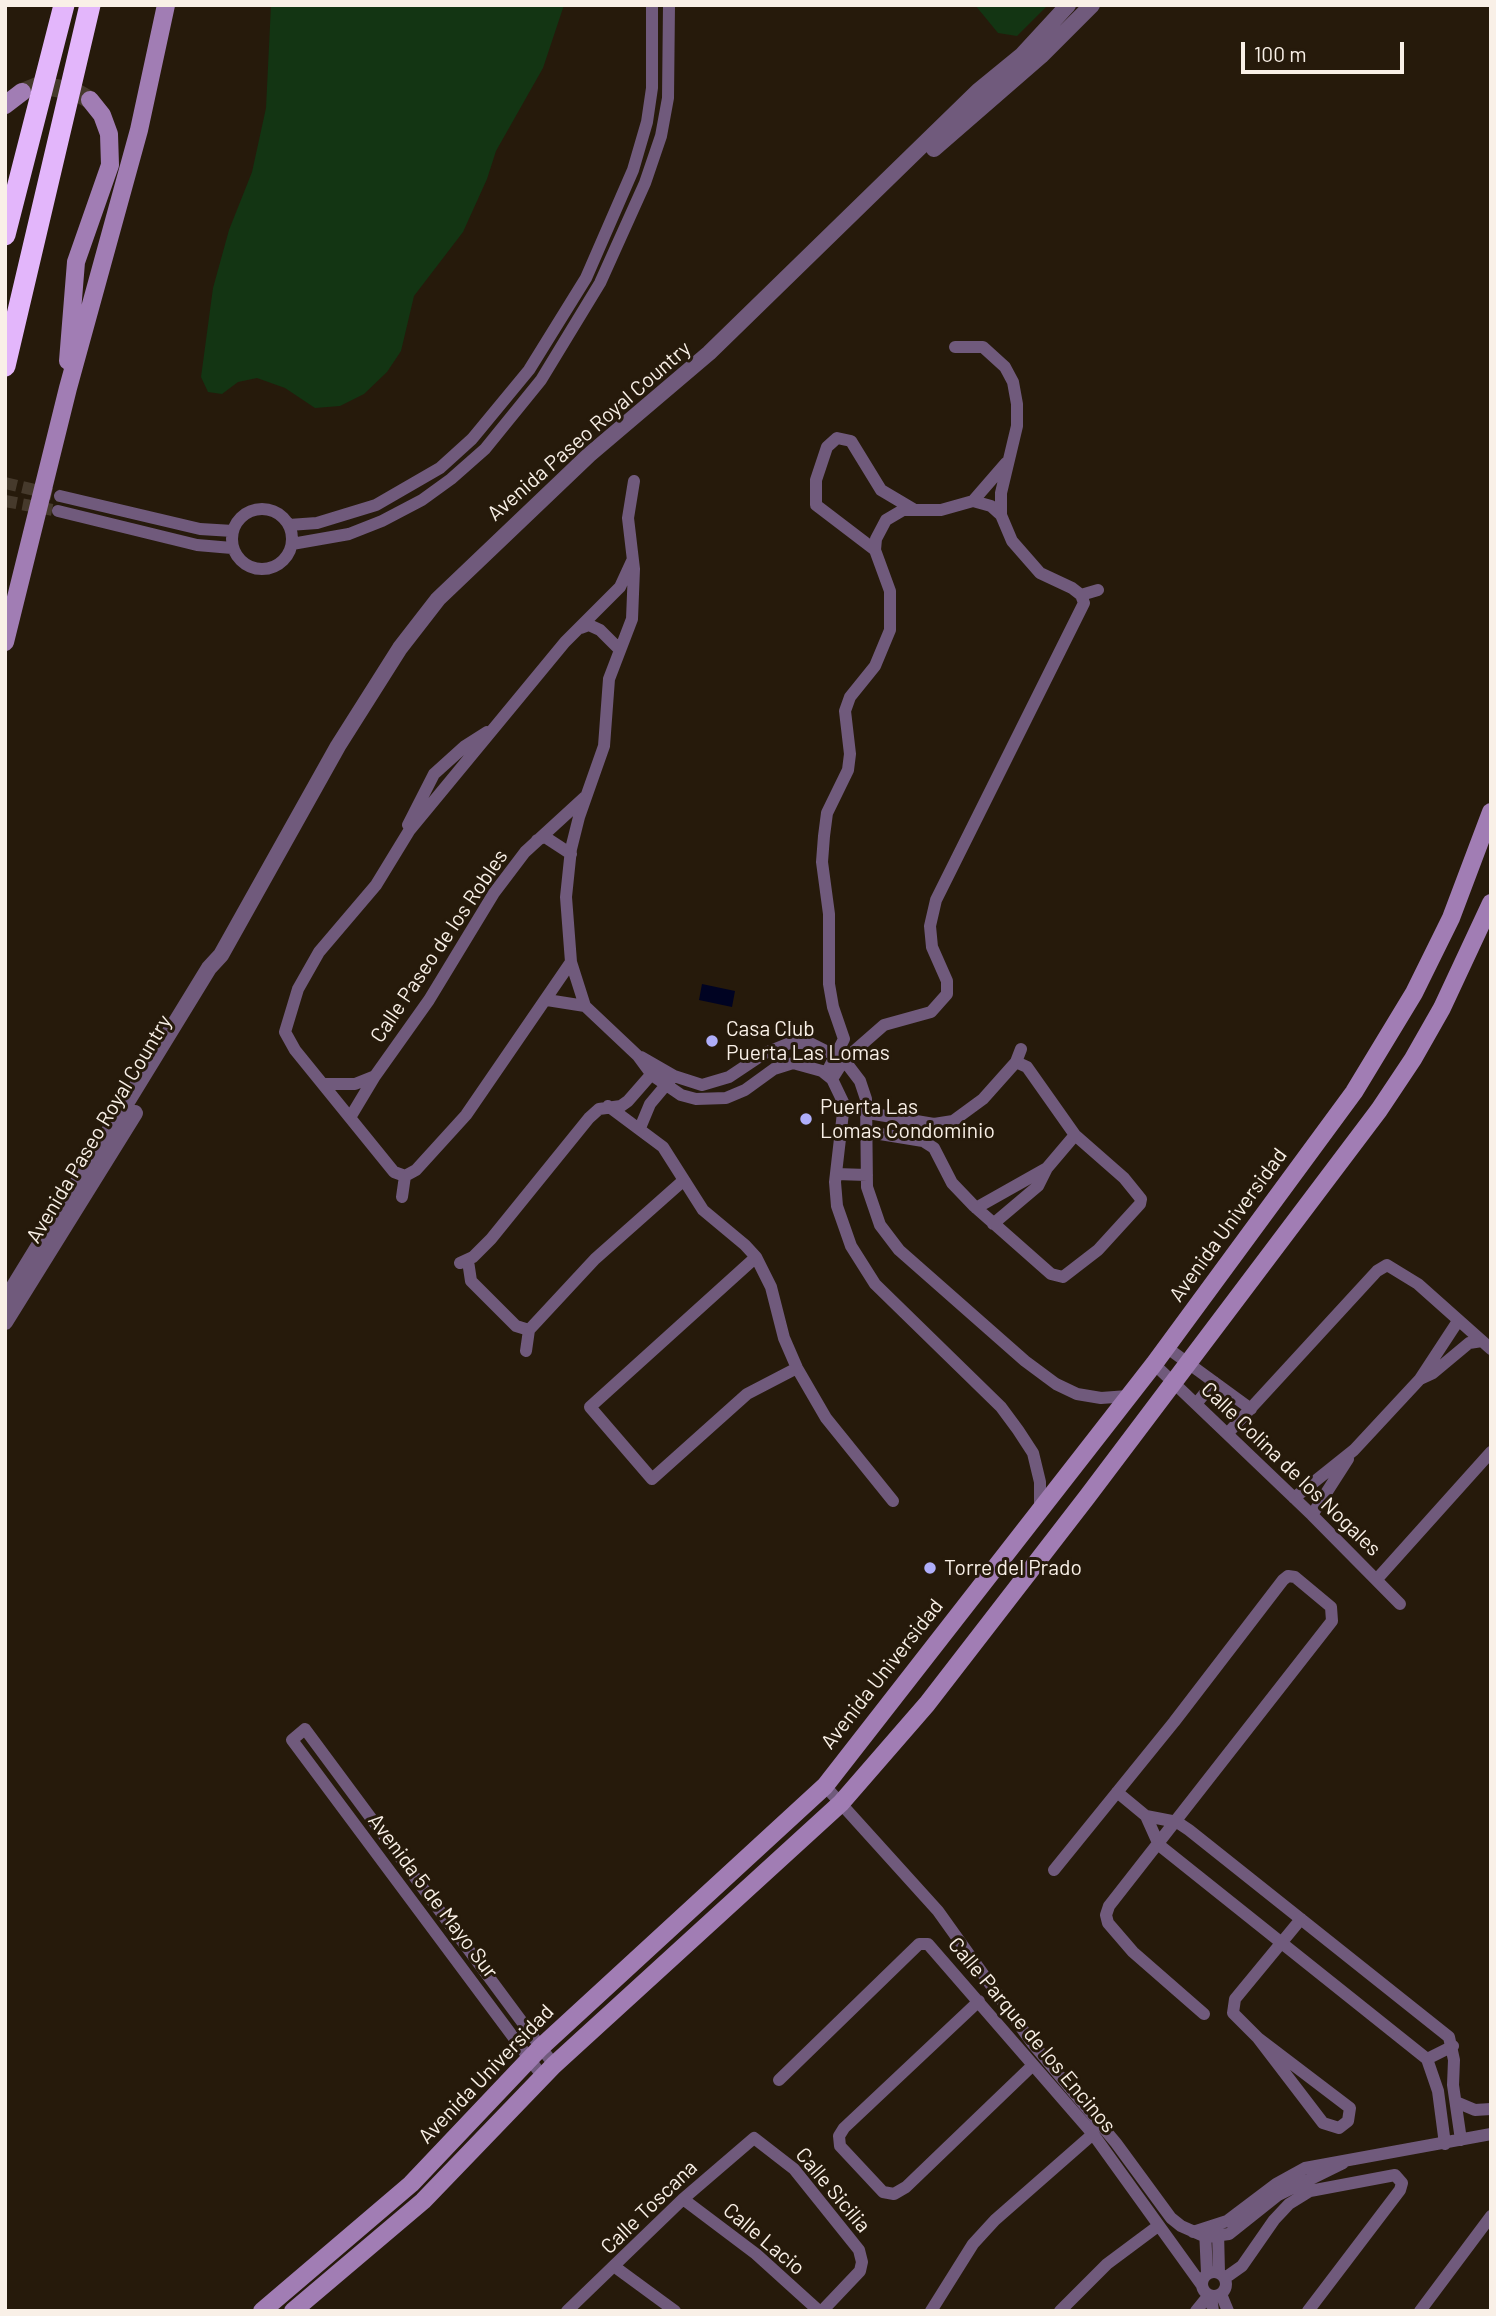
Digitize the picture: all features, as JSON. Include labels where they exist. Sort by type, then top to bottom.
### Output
[{"type":"highway","points":[[5,235],[64,5]]},
{"type":"highway","points":[[5,366],[90,5]]},
{"type":"main road","points":[[5,642],[68,388],[139,130],[166,5]]},
{"type":"main road","points":[[5,105],[22,92]]},
{"type":"main road","points":[[68,388],[69,323],[76,262],[100,200],[110,157],[109,134],[102,115],[90,100]]},
{"type":"main road","name":"Avenida Universidad","points":[[262,2311],[411,2184],[535,2053],[825,1786],[1154,1364],[1354,1092],[1387,1041],[1451,918],[1491,812]]},
{"type":"main road","name":"Avenida Universidad","points":[[293,2311],[423,2201],[548,2071],[841,1803],[926,1703],[1189,1364],[1413,1059],[1479,932],[1491,903]]},
{"type":"street","points":[[289,524],[317,523],[376,505],[440,468],[472,439],[529,370],[586,278],[633,170],[647,122],[652,88],[652,5]]},
{"type":"street","points":[[292,544],[349,534],[382,522],[422,500],[451,480],[485,449],[541,380],[600,284],[645,183],[661,136],[668,98],[669,5]]},
{"type":"street","name":"Avenida Paseo Royal Country","points":[[5,1322],[179,1031],[338,746],[400,648],[438,599],[589,455],[709,353],[905,166],[978,91],[1022,55],[1068,5]]},
{"type":"street","points":[[905,166],[925,156],[1041,56],[1092,5]]},
{"type":"street","points":[[955,347],[983,347],[1005,367],[1013,382],[1017,426],[1001,493],[1001,515],[1012,541],[1040,573],[1082,595],[1098,590]]},
{"type":"street","points":[[841,1058],[844,1039],[833,1007],[829,984],[829,914],[822,862],[824,835],[827,813],[848,770],[850,754],[845,711],[850,697],[875,666],[890,630],[890,591],[875,550],[816,505],[816,480],[827,446],[836,438],[851,441],[881,490],[914,509]]},
{"type":"street","points":[[973,501],[1008,460]]},
{"type":"street","points":[[634,481],[628,518],[632,561],[632,619],[609,680],[604,746],[571,854],[566,897],[571,962],[585,1006],[670,1081],[681,1095],[711,1100],[726,1098],[745,1090],[783,1065],[807,1065],[828,1077],[845,1104],[836,1174],[837,1206],[862,1266],[874,1284],[994,1399],[1018,1430],[1032,1453],[1040,1482],[1040,1507]]},
{"type":"street","points":[[60,496],[200,529],[233,531]]},
{"type":"street","points":[[875,550],[880,528],[886,520],[903,510],[941,510],[973,501],[991,506],[1001,515]]},
{"type":"street","points":[[259,509],[276,512],[289,524],[292,544],[279,565],[261,570],[243,564],[233,548],[233,531],[242,516],[259,509]]},
{"type":"street","points":[[58,511],[197,545],[233,548]]},
{"type":"street","points":[[394,853],[496,726],[580,628],[620,587],[632,561]]},
{"type":"street","points":[[828,1077],[841,1058],[884,1025],[931,1012],[947,994],[947,981],[932,947],[930,926],[936,900],[1079,616],[1084,603],[1082,595]]},
{"type":"street","points":[[580,628],[589,625],[600,630],[619,649]]},
{"type":"street","points":[[496,726],[465,746],[434,774],[376,884],[305,972],[285,1032],[295,1049],[394,1172],[405,1176],[416,1170],[466,1115],[519,1034],[547,1000],[571,962]]},
{"type":"street","name":"Calle Paseo de los Robles","points":[[351,1116],[375,1076],[429,1000],[477,917],[537,840],[588,794]]},
{"type":"street","name":"Calle Paseo de los Robles","points":[[537,840],[545,837],[571,854]]},
{"type":"street","points":[[547,1000],[585,1006]]},
{"type":"street","points":[[670,1081],[702,1085],[717,1082],[772,1050],[790,1043],[810,1043],[841,1058],[860,1081],[868,1113],[867,1187],[880,1225],[899,1250],[1025,1361],[1056,1384],[1077,1394],[1101,1398],[1128,1396]]},
{"type":"street","points":[[868,1113],[923,1123],[953,1121],[972,1110],[1016,1062],[1021,1049]]},
{"type":"street","points":[[868,1132],[923,1141],[934,1148],[952,1183],[976,1208],[1051,1275],[1063,1277],[1081,1266],[1122,1225],[1141,1199],[1124,1178],[1075,1135],[1027,1067],[1016,1062]]},
{"type":"street","points":[[529,1330],[516,1326],[471,1282],[464,1262],[491,1239],[589,1118],[599,1109],[621,1106],[628,1101],[655,1070]]},
{"type":"street","name":"Calle Paseo de los Robles","points":[[325,1084],[355,1084],[375,1076]]},
{"type":"street","points":[[640,1128],[650,1104],[670,1081]]},
{"type":"street","points":[[608,1107],[663,1147],[703,1210],[746,1245],[756,1257],[771,1287],[784,1338],[797,1368],[826,1418],[893,1501]]},
{"type":"street","points":[[923,1123],[923,1141]]},
{"type":"street","points":[[993,1224],[1038,1186],[1047,1168],[1075,1135]]},
{"type":"street","name":"Avenida Paseo Royal Country","points":[[5,1301],[105,1151]]},
{"type":"street","points":[[976,1208],[1047,1168]]},
{"type":"street","points":[[836,1174],[867,1175]]},
{"type":"street","points":[[402,1197],[405,1176]]},
{"type":"street","points":[[526,1351],[529,1330],[595,1259],[684,1180]]},
{"type":"street","points":[[756,1257],[587,1407],[650,1485],[747,1394],[797,1368]]},
{"type":"street","points":[[1228,1433],[1377,1271],[1387,1265],[1418,1284],[1486,1345]]},
{"type":"street","points":[[1294,1498],[1354,1450],[1420,1380],[1458,1321]]},
{"type":"street","points":[[1420,1380],[1433,1373],[1469,1343],[1486,1345]]},
{"type":"street","name":"Calle Colina de los Nogales","points":[[1166,1348],[1251,1409]]},
{"type":"street","name":"Calle Colina de los Nogales","points":[[1154,1364],[1228,1433],[1400,1604]]},
{"type":"street","points":[[1196,1404],[1214,1382]]},
{"type":"street","points":[[1312,1515],[1354,1450]]},
{"type":"street","points":[[1377,1579],[1491,1452]]},
{"type":"street","points":[[1054,1870],[1283,1580],[1288,1576],[1296,1577],[1331,1607],[1332,1621],[1109,1906],[1106,1915],[1108,1923],[1133,1952],[1204,2014]]},
{"type":"street","name":"Avenida 5 de Mayo Sur","points":[[535,2053],[292,1740],[305,1729],[548,2071]]},
{"type":"street","points":[[825,1786],[938,1911],[1033,2043],[1116,2143],[1171,2218],[1208,2232],[1238,2229],[1278,2195],[1343,2163],[1491,2134]]},
{"type":"street","points":[[1117,1792],[1146,1816],[1159,1844],[1427,2059],[1437,2091],[1445,2144]]},
{"type":"street","points":[[1146,1816],[1177,1822],[1449,2037],[1453,2046],[1461,2140]]},
{"type":"street","points":[[1258,2038],[1323,2123],[1339,2128],[1349,2121],[1350,2108],[1236,2019],[1232,2006],[1301,1919]]},
{"type":"street","name":"Calle Parque de los Encinos","points":[[779,2080],[919,1944],[933,1947],[1093,2134],[1157,2226],[1213,2285],[1228,2311]]},
{"type":"street","points":[[979,2001],[844,2128],[839,2136],[840,2146],[884,2192],[894,2194],[1033,2065]]},
{"type":"street","points":[[1427,2059],[1453,2046]]},
{"type":"street","points":[[1456,2102],[1475,2110],[1491,2109]]},
{"type":"street","points":[[931,2311],[973,2244],[995,2220],[1093,2134]]},
{"type":"street","name":"Calle Toscana","points":[[567,2311],[683,2199],[750,2140],[761,2141]]},
{"type":"street","name":"Calle Sicilia","points":[[761,2141],[794,2169],[859,2250],[862,2262],[860,2272],[820,2311]]},
{"type":"street","points":[[1196,2311],[1213,2285],[1242,2266],[1289,2204],[1310,2191],[1390,2174],[1400,2178],[1400,2190],[1308,2311]]},
{"type":"street","points":[[1374,2178],[1387,2193],[1390,2202]]},
{"type":"street","name":"Calle Lacio","points":[[683,2199],[756,2254],[820,2311]]},
{"type":"street","points":[[1420,2311],[1491,2216]]},
{"type":"street","points":[[1060,2311],[1107,2264],[1157,2226]]},
{"type":"street","name":"Calle Parque de los Encinos","points":[[1208,2232],[1213,2311]]},
{"type":"street","points":[[615,2267],[675,2311]]},
{"type":"green space","points":[[271,5],[564,5],[543,68],[496,151],[487,179],[463,232],[414,296],[401,351],[387,372],[364,394],[340,406],[315,408],[285,388],[257,378],[238,382],[222,394],[208,392],[201,377],[213,288],[229,230],[252,172],[266,108]]},
{"type":"green space","points":[[975,5],[1048,5],[1017,36],[998,33]]},
{"type":"water","points":[[702,984],[735,991],[732,1007],[699,1000]]},
{"type":"tunnel","points":[[22,92],[37,86],[46,86],[76,92],[90,100]]},
{"type":"tunnel","points":[[5,483],[60,496]]},
{"type":"tunnel","points":[[5,501],[58,511]]},
{"type":"place","name":"Casa Club Puerta Las Lomas","points":[[712,1041]]},
{"type":"place","name":"Puerta Las Lomas Condominio","points":[[806,1119]]},
{"type":"place","name":"Torre del Prado","points":[[930,1568]]}]
